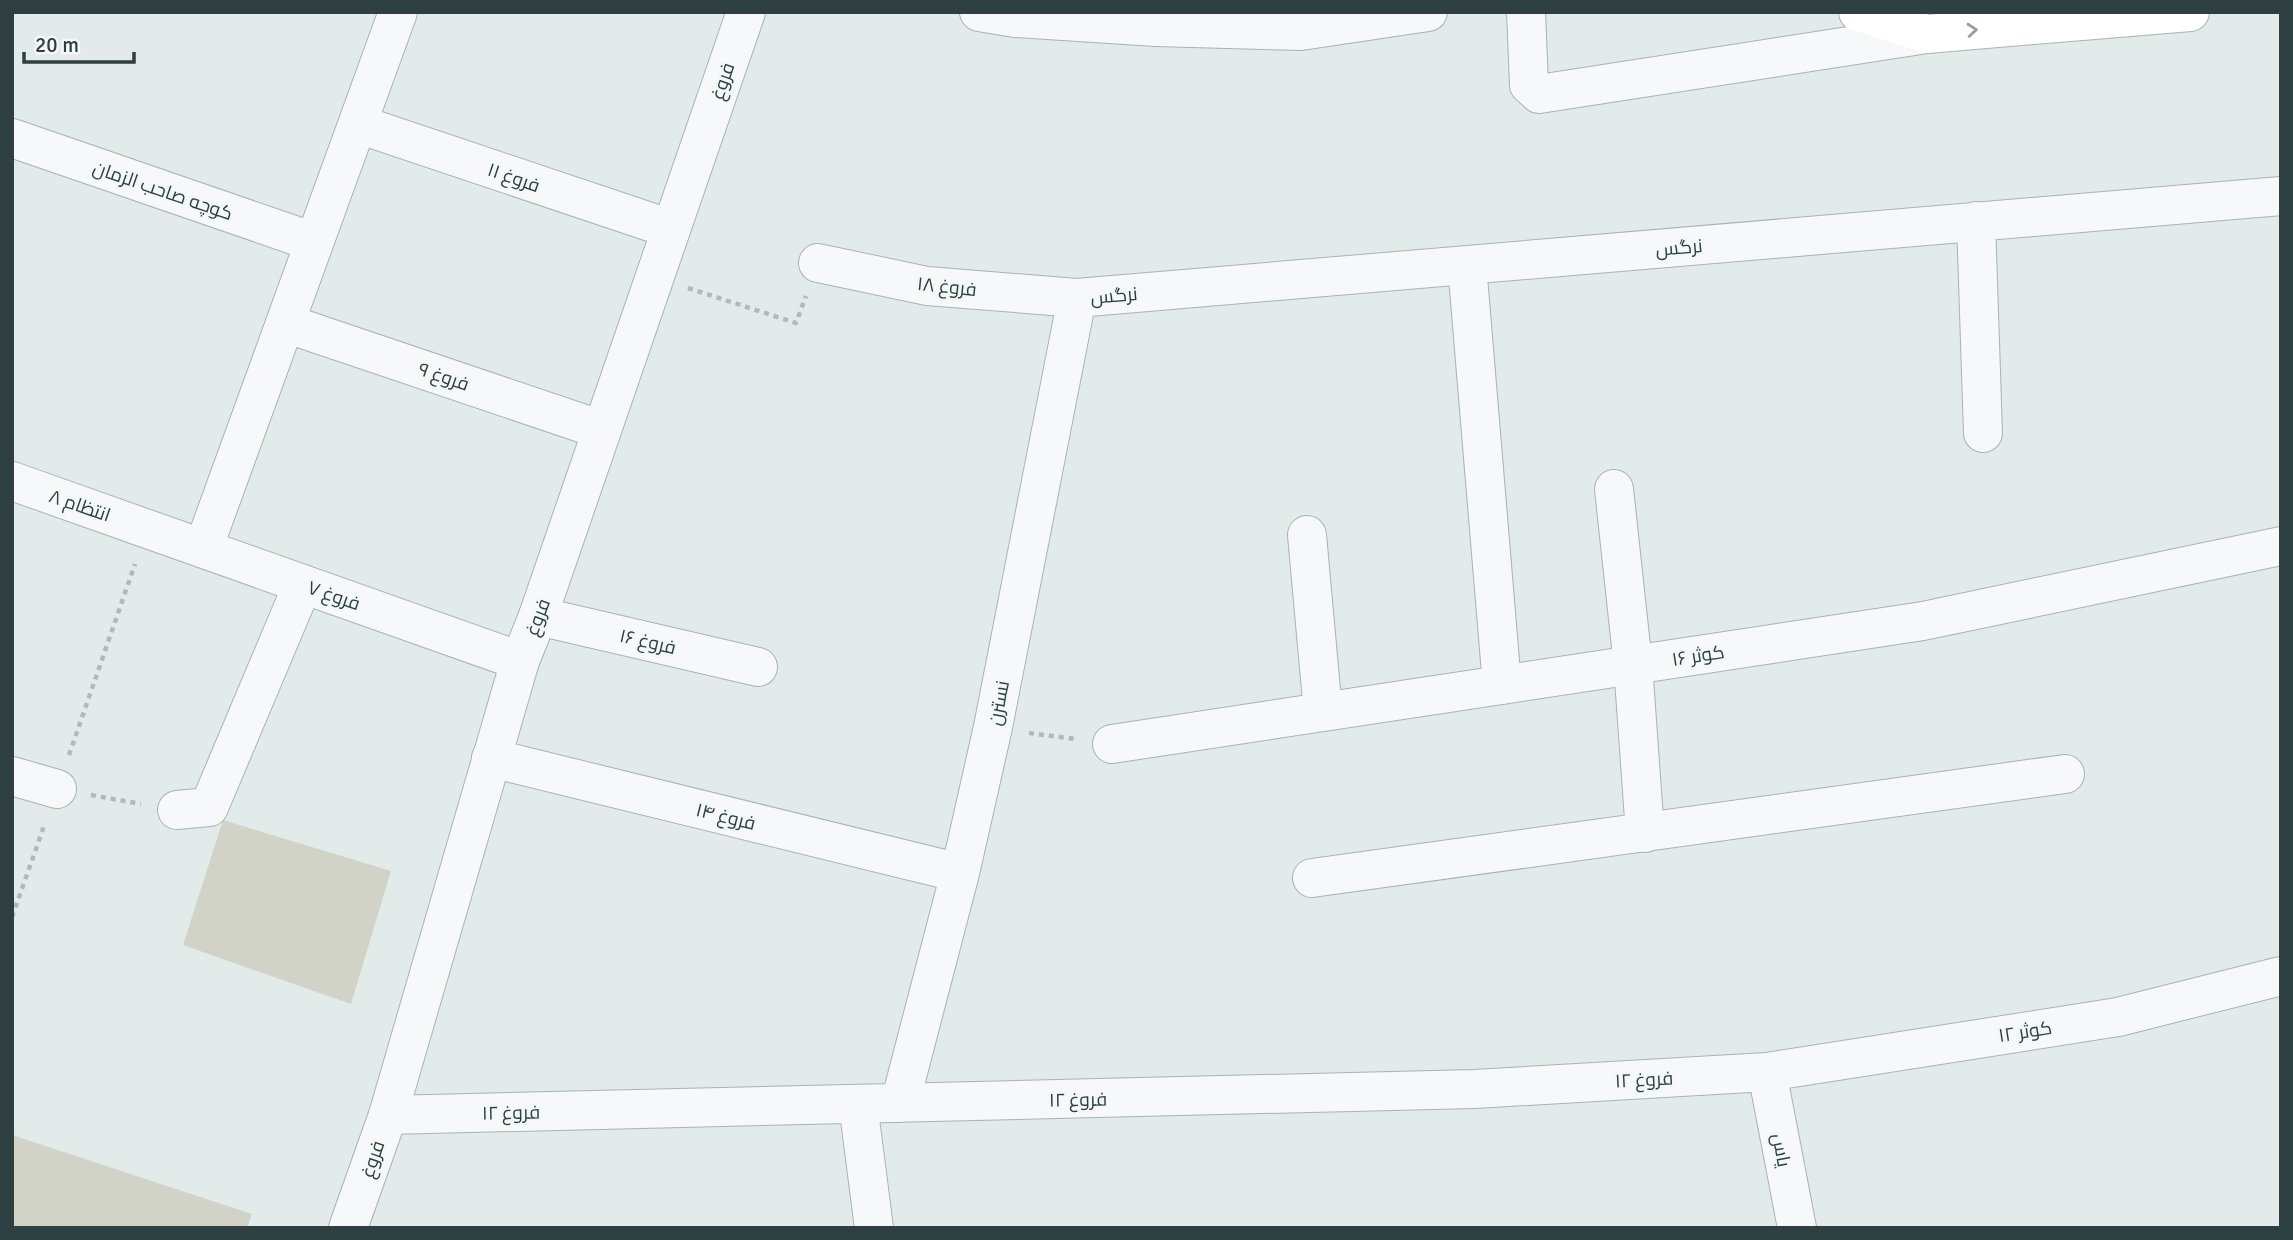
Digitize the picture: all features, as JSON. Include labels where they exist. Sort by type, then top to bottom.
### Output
[{"type":"main road","points":[[1858,12],[1927,34],[2190,12]]},
{"type":"street","points":[[202,549],[398,12]]},
{"type":"street","name":"فروغ","points":[[348,1228],[388,1115],[520,661],[538,616],[746,12]]},
{"type":"street","points":[[979,12],[1016,18],[1130,25],[1301,31],[1428,12]]},
{"type":"street","points":[[1527,12],[1529,85],[1539,93],[1927,34]]},
{"type":"street","name":"فروغ ۱۱","points":[[358,124],[671,229]]},
{"type":"street","name":"کوچه صاحب الزمان","points":[[12,138],[314,242]]},
{"type":"street","name":"نرگس","points":[[1077,298],[2281,196]]},
{"type":"street","points":[[1976,221],[1983,433]]},
{"type":"street","name":"فروغ ۱۸","points":[[818,263],[927,286],[1077,298]]},
{"type":"street","points":[[1467,265],[1502,684]]},
{"type":"street","name":"نسترن","points":[[900,1103],[960,873],[993,727],[1077,298]]},
{"type":"street","name":"فروغ ۹","points":[[285,323],[602,430]]},
{"type":"street","name":"انتظام ۸","points":[[12,481],[147,529]]},
{"type":"street","points":[[1614,489],[1633,665],[1645,832]]},
{"type":"street","name":"فروغ ۷","points":[[147,529],[520,661]]},
{"type":"street","points":[[1307,535],[1323,712]]},
{"type":"street","name":"کوثر ۱۶","points":[[1112,744],[1923,621],[2281,546]]},
{"type":"street","points":[[177,810],[209,807],[303,584]]},
{"type":"street","name":"فروغ ۱۶","points":[[538,616],[758,667]]},
{"type":"street","name":"فروغ ۱۴","points":[[491,758],[960,873]]},
{"type":"street","points":[[1312,878],[2065,774]]},
{"type":"street","points":[[12,776],[57,789]]},
{"type":"street","name":"کوثر ۱۲","points":[[1767,1072],[2118,1017],[2281,976]]},
{"type":"street","name":"فروغ ۱۲","points":[[388,1115],[1474,1089],[1767,1072]]},
{"type":"street","name":"یاس","points":[[1767,1072],[1797,1228]]},
{"type":"street","points":[[858,1104],[874,1228]]},
{"type":"path","points":[[654,277],[796,323]]},
{"type":"path","points":[[12,917],[147,529]]},
{"type":"path","points":[[993,727],[1112,744]]},
{"type":"path","points":[[57,789],[177,810]]},
{"type":"shaded area","points":[[223,820],[391,871],[351,1004],[183,945]]},
{"type":"shaded area","points":[[12,1135],[252,1214],[247,1228],[12,1228]]}]
